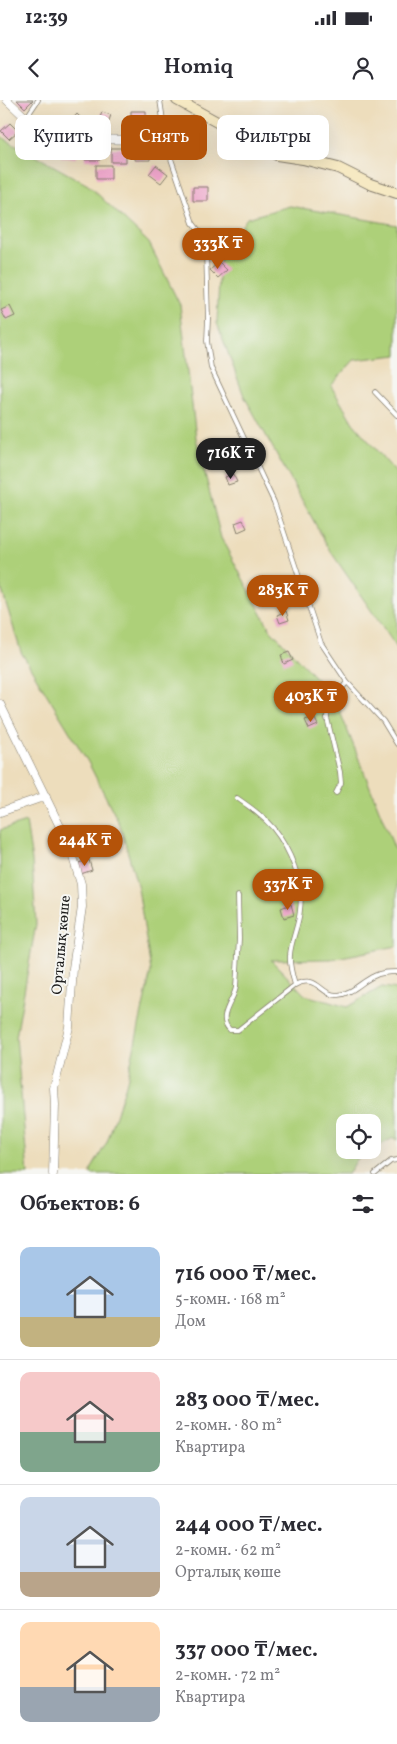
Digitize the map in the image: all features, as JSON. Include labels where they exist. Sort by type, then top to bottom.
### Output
[{"type":"street","points":[[7,100],[23,115]]},
{"type":"street","points":[[177,100],[277,155],[303,159],[338,168],[370,184],[397,193]]},
{"type":"street","name":"Орталық көше","points":[[0,704],[70,847],[81,884],[82,907],[73,968],[69,1027],[54,1088],[53,1174]]},
{"type":"street","points":[[0,812],[46,796]]},
{"type":"lane","points":[[28,115],[38,100]]},
{"type":"lane","points":[[160,100],[162,115]]},
{"type":"lane","points":[[171,160],[193,223],[203,236],[206,251],[207,341],[211,368],[274,502],[321,642],[347,682],[382,720],[397,744]]},
{"type":"lane","points":[[375,392],[397,415]]},
{"type":"lane","points":[[336,793],[341,783],[340,772],[326,718],[328,706],[347,682]]},
{"type":"lane","points":[[237,798],[252,808],[273,828],[286,848],[300,885],[301,907],[290,954],[290,966],[295,985]]},
{"type":"lane","points":[[238,896],[239,939],[236,987],[235,994],[229,1002],[225,1022],[228,1028],[234,1031],[238,1030],[295,985],[307,981],[338,995],[358,987],[376,974],[397,972]]},
{"type":"lane","points":[[375,1174],[391,1161],[397,1160]]},
{"type":"green space","points":[[0,136],[15,144],[15,160],[43,160],[88,185],[149,243],[180,305],[196,438],[221,538],[270,629],[335,699],[397,855],[397,946],[331,959],[271,960],[305,995],[347,1007],[382,987],[397,989],[397,1140],[393,1138],[381,1145],[381,1114],[336,1114],[336,1159],[357,1159],[348,1174],[91,1174],[91,1170],[107,1142],[126,1085],[151,971],[138,888],[120,825],[88,762],[21,652],[0,584]]},
{"type":"green space","points":[[290,206],[397,225],[397,355],[354,360],[331,386],[353,423],[397,474],[397,648],[331,552],[244,396],[217,323],[220,257],[247,218]]},
{"type":"green space","points":[[26,822],[32,861],[36,924],[16,1037],[28,1174],[0,1174],[0,830]]},
{"type":"building","points":[[17,100],[33,100],[25,108]]},
{"type":"building","points":[[131,111],[146,111],[146,115],[131,115]]},
{"type":"building","points":[[10,123],[15,128],[15,134],[9,139],[1,131]]},
{"type":"building","points":[[111,148],[121,148],[121,160],[126,160],[126,162],[111,162]]},
{"type":"building","points":[[96,165],[111,165],[111,179],[96,179]]},
{"type":"building","points":[[156,165],[168,174],[161,183],[149,174]]},
{"type":"building","points":[[193,187],[208,187],[208,201],[193,201]]},
{"type":"building","points":[[219,262],[227,270],[218,278],[210,270]]},
{"type":"building","points":[[10,306],[15,316],[6,320],[1,310]]},
{"type":"building","points":[[233,474],[237,482],[228,485],[225,477]]},
{"type":"building","points":[[243,520],[247,528],[238,532],[235,523]]},
{"type":"building","points":[[278,583],[281,592],[273,595],[269,587]]},
{"type":"building","points":[[286,611],[289,620],[280,623],[277,615]]},
{"type":"building","points":[[289,652],[293,660],[284,664],[281,655]]},
{"type":"building","points":[[314,717],[318,725],[309,729],[305,720]]},
{"type":"building","points":[[90,839],[94,850],[83,853],[80,842]]},
{"type":"building","points":[[89,860],[92,870],[81,874],[78,863]]},
{"type":"building","points":[[291,904],[294,915],[284,918],[281,908]]}]
